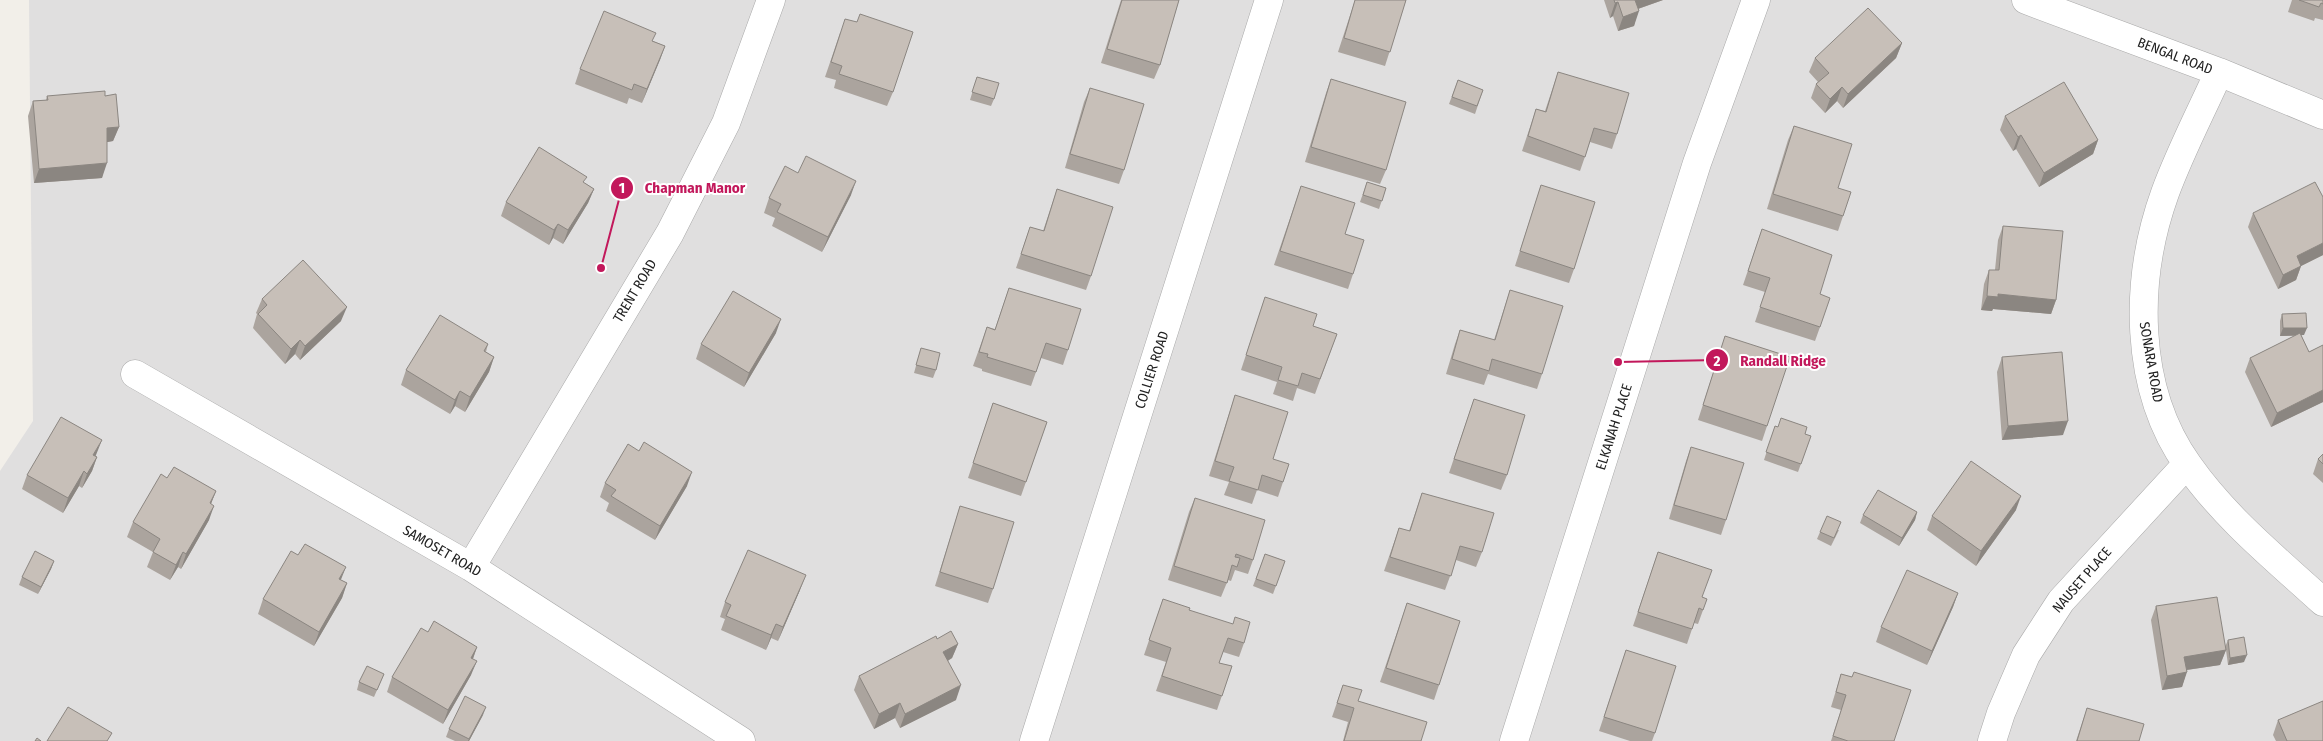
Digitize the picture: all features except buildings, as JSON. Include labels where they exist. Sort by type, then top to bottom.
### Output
[{"type":"street","name":"TRENT ROAD","points":[[471,567],[670,232],[726,123],[771,0]]},
{"type":"street","name":"COLLIER ROAD","points":[[1034,741],[1269,0]]},
{"type":"street","name":"ELKANAH PLACE","points":[[1514,741],[1697,163],[1756,0]]},
{"type":"street","name":"BENGAL ROAD","points":[[2026,0],[2219,72],[2323,115]]},
{"type":"street","name":"SONARA ROAD","points":[[2219,72],[2165,193],[2150,248],[2142,310],[2148,364],[2160,412],[2187,464],[2226,513],[2323,602]]},
{"type":"street","name":"SAMOSET ROAD","points":[[134,374],[471,567],[741,741]]},
{"type":"street","name":"NAUSET PLACE","points":[[1992,741],[2001,713],[2026,655],[2061,601],[2187,464]]},
{"type":"shaded area","points":[[29,0],[2323,0],[2323,741],[0,741],[0,471],[33,421]]},
{"type":"place","name":"Chapman Manor","points":[[601,268]]},
{"type":"place","name":"Randall Ridge","points":[[1618,362]]}]
